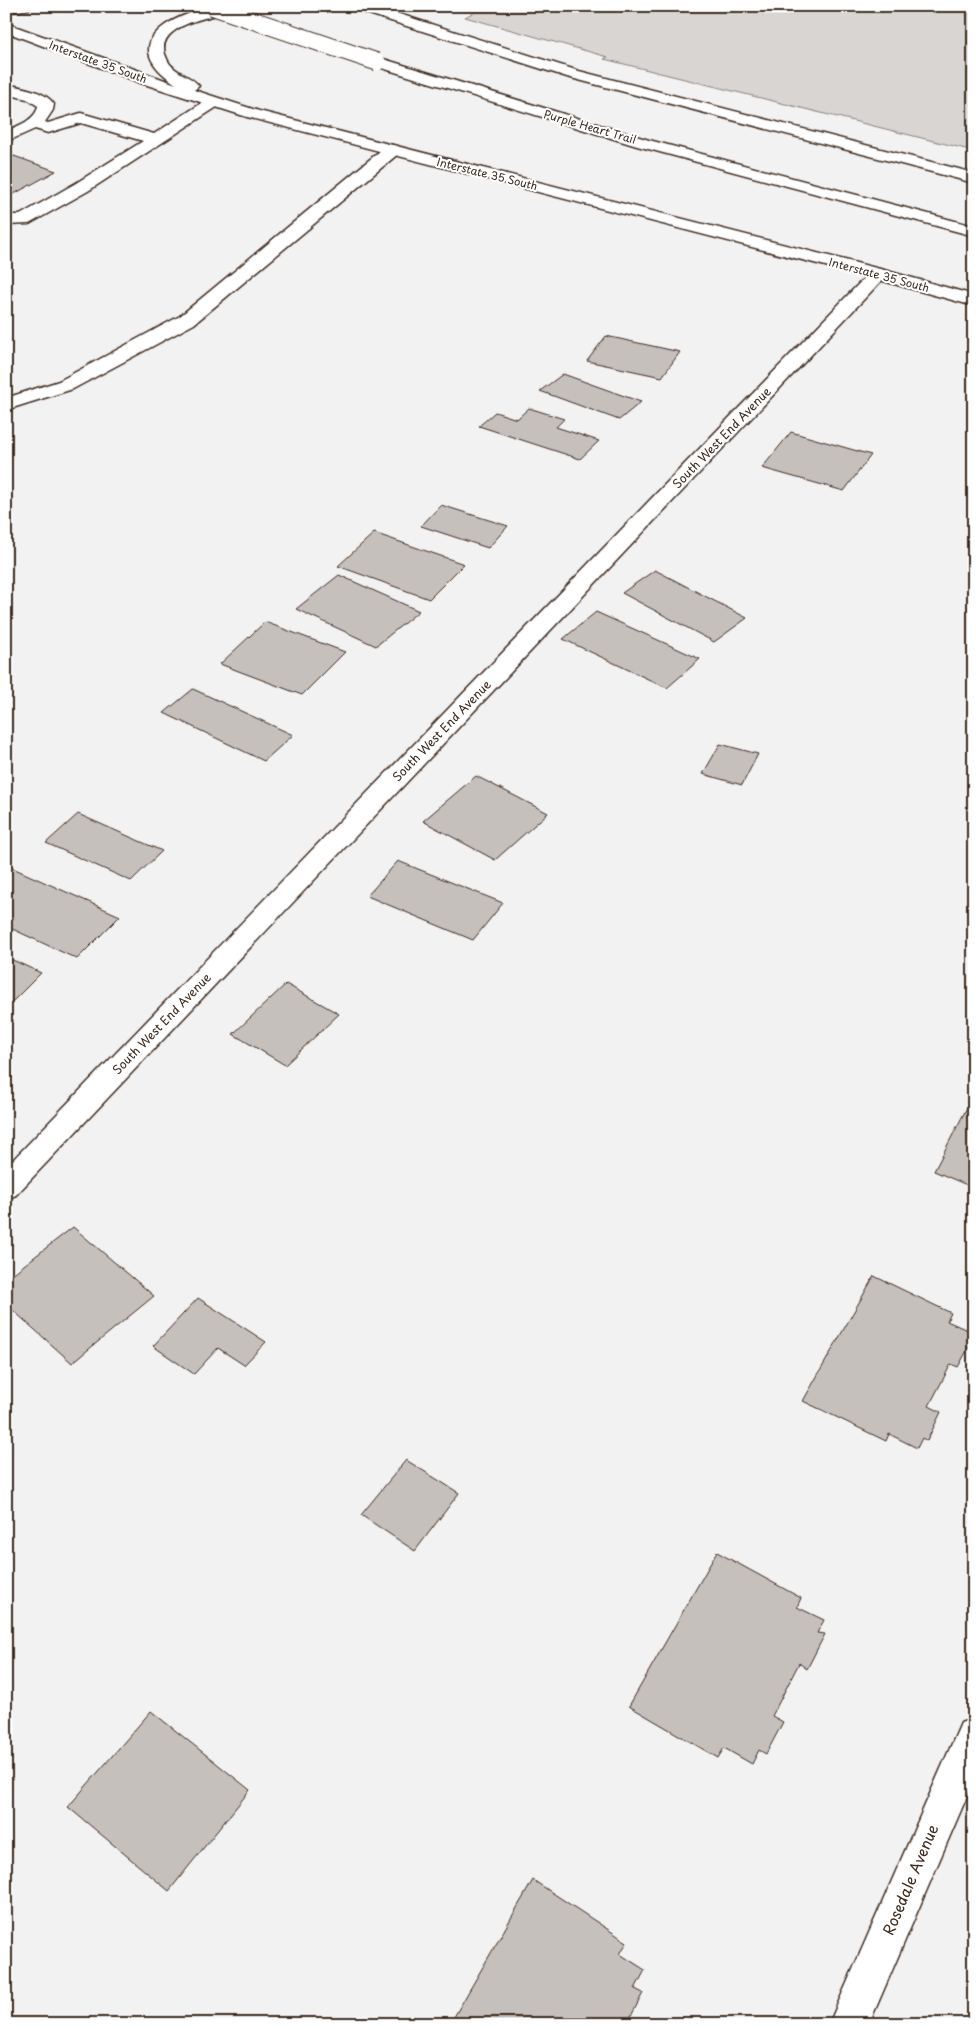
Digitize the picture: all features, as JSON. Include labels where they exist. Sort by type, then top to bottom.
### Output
[{"type":"main road","points":[[6,9],[24,6]]},
{"type":"main road","name":"Purple Heart Trail","points":[[211,6],[377,62],[643,143],[974,231]]},
{"type":"main road","points":[[241,6],[174,24],[163,34],[156,46],[156,57],[166,70],[188,85],[253,114]]},
{"type":"main road","points":[[358,6],[573,74],[974,178]]},
{"type":"main road","name":"Interstate 35 South","points":[[6,27],[118,70],[253,114],[878,274],[974,301]]},
{"type":"main road","points":[[6,89],[32,95],[46,104],[44,114],[6,137]]},
{"type":"main road","points":[[6,220],[23,220],[82,187],[214,102]]},
{"type":"main road","points":[[32,123],[48,128],[81,118],[155,139]]},
{"type":"main road","points":[[6,404],[66,385],[187,320],[392,150]]},
{"type":"main road","name":"South West End Avenue","points":[[6,1187],[878,274]]},
{"type":"main road","name":"Rosedale Avenue","points":[[849,2024],[974,1736]]},
{"type":"shaded area","points":[[486,6],[958,6],[974,11],[974,151],[604,59],[608,57],[465,17]]},
{"type":"building","points":[[14,156],[56,171],[14,194],[6,191],[6,160]]},
{"type":"building","points":[[606,336],[680,352],[662,377],[587,361]]},
{"type":"building","points":[[563,374],[641,402],[619,420],[540,391]]},
{"type":"building","points":[[529,408],[564,419],[556,427],[599,441],[580,459],[479,426],[495,412],[517,419]]},
{"type":"building","points":[[791,432],[871,455],[844,491],[762,468]]},
{"type":"building","points":[[441,505],[508,526],[488,548],[421,526]]},
{"type":"building","points":[[374,533],[464,564],[429,599],[338,566]]},
{"type":"building","points":[[655,570],[747,618],[714,642],[622,593]]},
{"type":"building","points":[[339,575],[419,611],[376,646],[296,609]]},
{"type":"building","points":[[596,612],[700,659],[667,688],[563,639]]},
{"type":"building","points":[[265,622],[345,652],[302,695],[220,664]]},
{"type":"building","points":[[193,689],[293,735],[264,761],[164,713]]},
{"type":"building","points":[[720,744],[758,754],[742,785],[703,774]]},
{"type":"building","points":[[476,776],[548,813],[495,860],[423,821]]},
{"type":"building","points":[[78,814],[162,851],[131,881],[46,843]]},
{"type":"building","points":[[398,861],[503,903],[473,940],[367,896]]},
{"type":"building","points":[[6,865],[120,916],[77,959],[6,926]]},
{"type":"building","points":[[6,957],[41,973],[6,1008]]},
{"type":"building","points":[[286,984],[339,1014],[285,1065],[233,1034]]},
{"type":"building","points":[[974,1094],[974,1188],[934,1171]]},
{"type":"building","points":[[73,1227],[154,1296],[72,1363],[6,1304],[6,1279]]},
{"type":"building","points":[[874,1276],[951,1313],[947,1321],[974,1333],[974,1338],[958,1367],[951,1364],[929,1406],[941,1412],[927,1441],[922,1438],[917,1448],[889,1434],[886,1441],[803,1401]]},
{"type":"building","points":[[198,1298],[266,1342],[244,1365],[218,1348],[194,1374],[153,1346]]},
{"type":"building","points":[[406,1460],[459,1493],[415,1551],[361,1515]]},
{"type":"building","points":[[717,1552],[801,1598],[797,1607],[824,1620],[817,1633],[825,1634],[807,1669],[799,1663],[772,1716],[783,1722],[766,1754],[759,1750],[752,1764],[724,1748],[718,1758],[629,1706]]},
{"type":"building","points":[[151,1711],[250,1790],[169,1891],[68,1807]]},
{"type":"building","points":[[533,1880],[627,1942],[620,1954],[645,1970],[635,1989],[643,1993],[627,2024],[450,2024]]}]
